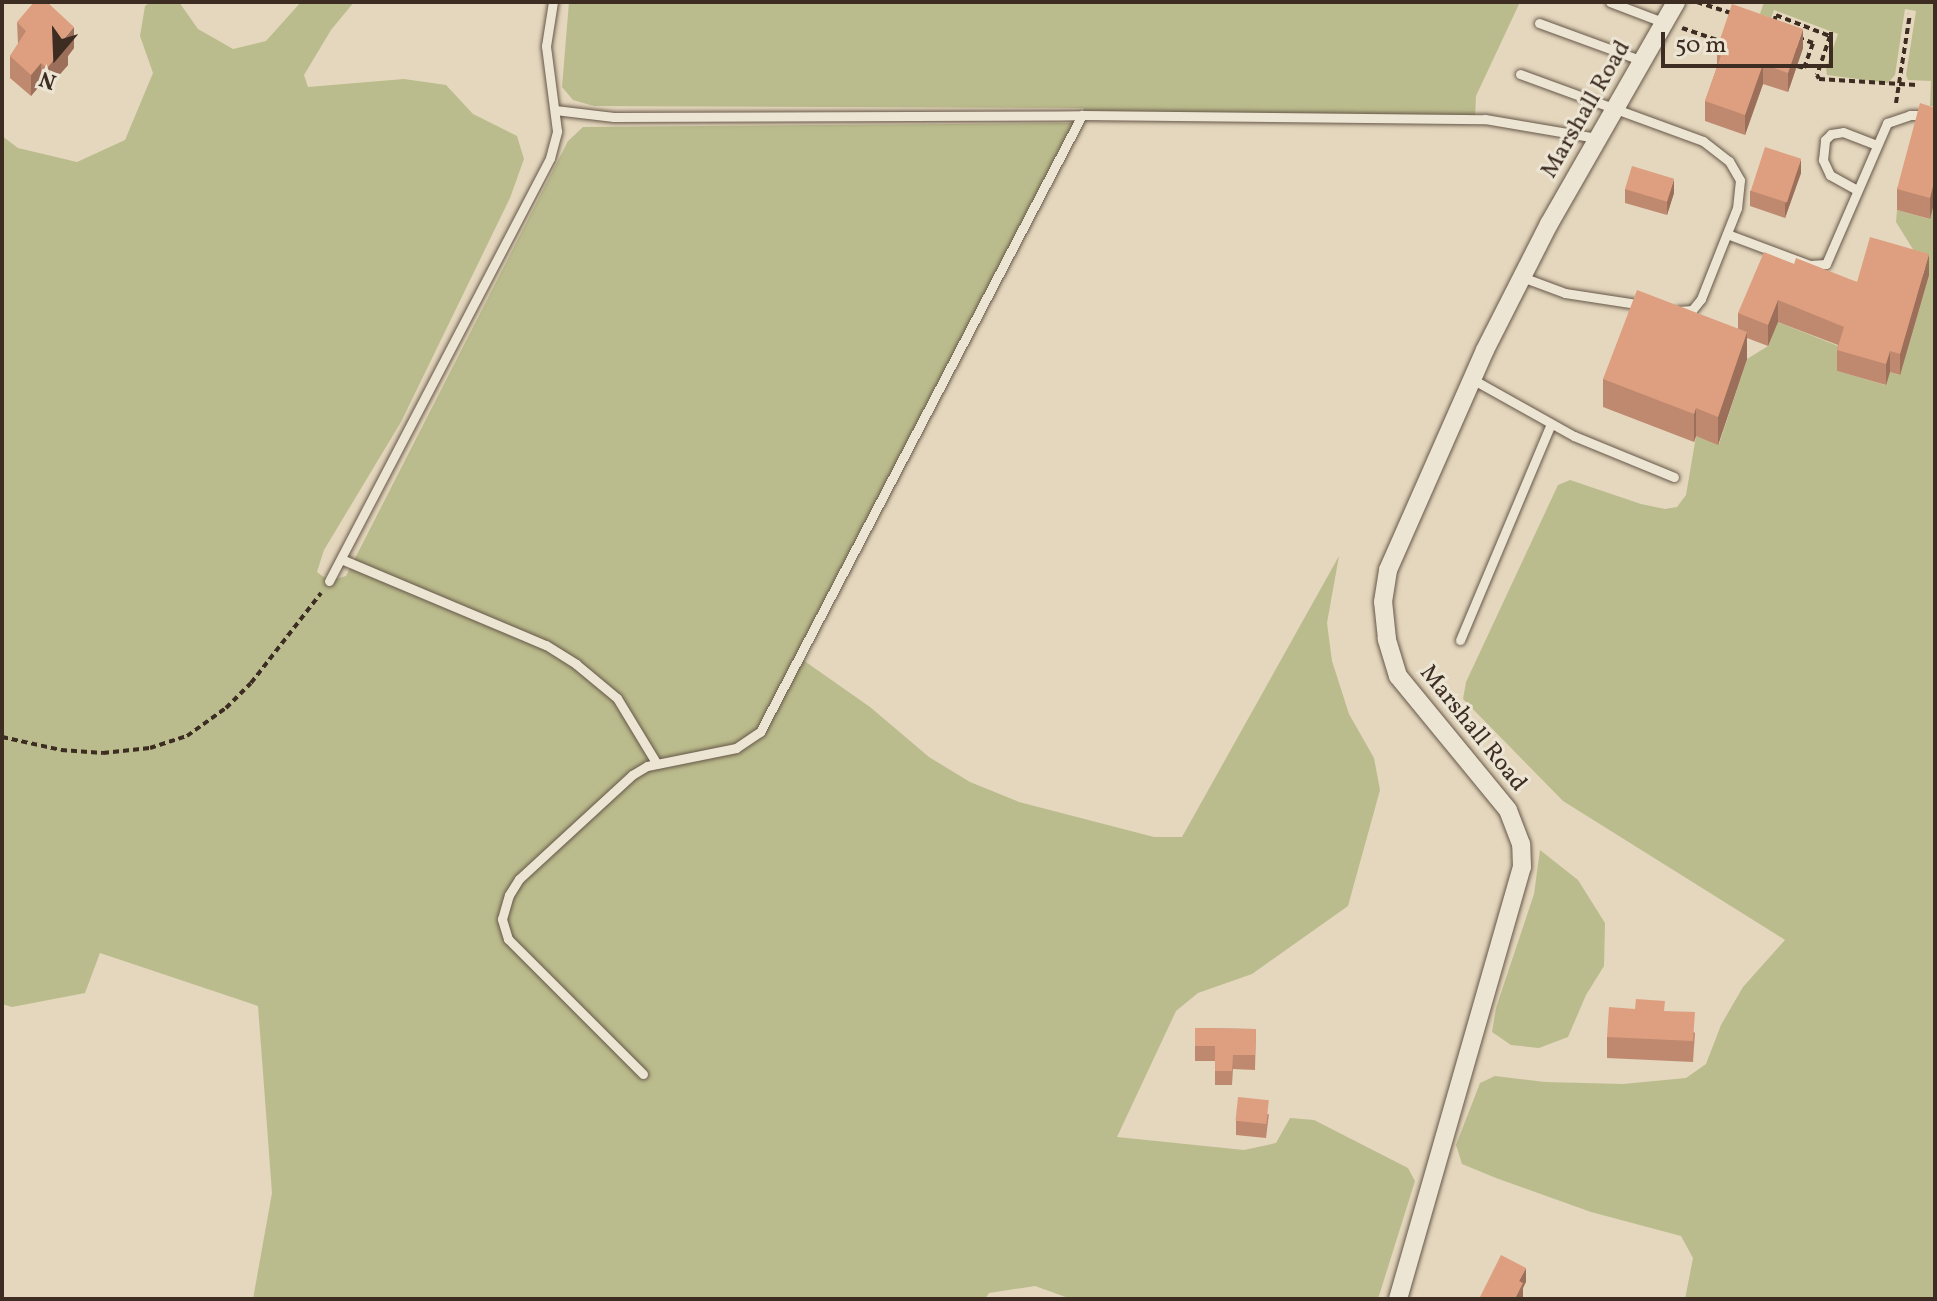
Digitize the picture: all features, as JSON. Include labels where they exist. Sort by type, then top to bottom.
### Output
[{"type":"street","name":"Marshall Road","points":[[1398,1299],[1522,867],[1521,844],[1508,810],[1398,676],[1387,639],[1383,602],[1388,570],[1472,379],[1522,277],[1596,138],[1676,2]]},
{"type":"lane","points":[[329,581],[543,172],[557,131],[546,46],[553,2]]},
{"type":"lane","points":[[1610,2],[1665,23]]},
{"type":"lane","points":[[1539,23],[1643,61]]},
{"type":"lane","points":[[1520,74],[1703,141],[1727,159],[1741,189],[1727,234],[1697,305],[1692,310],[1673,310]]},
{"type":"lane","points":[[555,110],[614,117],[1082,115],[1485,119],[1596,138]]},
{"type":"lane","points":[[643,1074],[508,939],[502,919],[509,895],[519,879],[610,793],[647,766],[736,748],[748,743],[760,732],[1082,115]]},
{"type":"lane","points":[[1727,234],[1810,265],[1826,264],[1875,144],[1887,123],[1896,118],[1935,115]]},
{"type":"lane","points":[[1857,190],[1830,175],[1823,160],[1825,140],[1831,134],[1843,132],[1875,144]]},
{"type":"lane","points":[[1522,277],[1565,293],[1658,308]]},
{"type":"lane","points":[[1472,379],[1551,424],[1612,453],[1674,477]]},
{"type":"lane","points":[[1460,640],[1551,424]]},
{"type":"lane","points":[[341,559],[546,645],[576,664],[617,698],[657,764]]},
{"type":"path","points":[[1697,2],[1742,18]]},
{"type":"path","points":[[1896,118],[1898,84],[1910,14]]},
{"type":"path","points":[[1771,28],[1776,15],[1830,36],[1819,79],[1917,85]]},
{"type":"path","points":[[1665,23],[1725,43]]},
{"type":"path","points":[[1797,66],[1804,68],[1813,43],[1799,38]]},
{"type":"path","points":[[2,737],[61,750],[103,753],[150,748],[187,736],[226,708],[251,683],[329,581]]},
{"type":"green space","points":[[151,2],[179,2],[198,29],[233,49],[266,41],[301,2],[354,2],[331,30],[304,75],[308,87],[404,79],[446,85],[473,114],[517,136],[524,159],[510,198],[401,422],[324,550],[317,572],[329,581],[346,576],[568,141],[583,127],[1078,123],[803,660],[870,707],[929,757],[970,782],[1019,802],[1154,837],[1182,837],[1339,556],[1327,623],[1332,661],[1349,714],[1374,758],[1380,790],[1348,906],[1252,974],[1198,993],[1176,1011],[1117,1137],[1244,1150],[1276,1143],[1290,1118],[1314,1120],[1408,1168],[1415,1181],[1378,1299],[1071,1299],[1035,1286],[989,1293],[985,1299],[253,1299],[272,1193],[258,1006],[100,953],[85,993],[12,1007],[2,1004],[2,136],[18,148],[77,162],[125,140],[153,73],[140,36],[145,6]]},
{"type":"green space","points":[[569,2],[1520,2],[1476,96],[1475,119],[1082,115],[1084,108],[594,106],[573,100],[562,87]]},
{"type":"green space","points":[[1764,2],[1935,2],[1935,106],[1930,106],[1931,81],[1908,80],[1906,75],[1916,11],[1905,9],[1895,75],[1888,83],[1827,75],[1826,68],[1838,34],[1774,10],[1771,18],[1760,14]]},
{"type":"green space","points":[[1935,200],[1935,1299],[1685,1299],[1693,1258],[1681,1236],[1591,1212],[1496,1178],[1462,1164],[1456,1145],[1480,1083],[1495,1076],[1545,1082],[1623,1084],[1686,1078],[1706,1064],[1721,1025],[1743,987],[1785,940],[1563,801],[1463,699],[1466,682],[1558,485],[1570,480],[1641,504],[1665,509],[1677,507],[1686,495],[1696,436],[1719,444],[1747,359],[1768,346],[1778,322],[1843,348],[1837,371],[1885,385],[1890,372],[1899,375],[1929,275],[1896,222],[1897,210],[1929,219]]},
{"type":"green space","points":[[1540,850],[1578,880],[1605,923],[1604,966],[1586,995],[1568,1037],[1539,1048],[1511,1045],[1492,1032],[1496,1008],[1534,894]]},
{"type":"building","points":[[34,2],[47,2],[74,27],[63,40],[68,44],[47,68],[41,63],[31,75],[10,56],[26,31],[17,22]]},
{"type":"building","points":[[1732,4],[1803,29],[1788,73],[1763,64],[1745,115],[1705,101],[1723,50],[1717,48]]},
{"type":"building","points":[[1920,103],[1935,108],[1935,178],[1930,198],[1897,189]]},
{"type":"building","points":[[1765,147],[1801,159],[1787,202],[1751,191]]},
{"type":"building","points":[[1632,166],[1674,179],[1667,202],[1625,189]]},
{"type":"building","points":[[1870,237],[1929,254],[1900,354],[1890,351],[1886,364],[1837,350],[1844,327],[1778,300],[1768,325],[1738,313],[1764,252],[1794,264],[1796,258],[1857,282]]},
{"type":"building","points":[[1637,290],[1747,332],[1718,417],[1696,408],[1694,414],[1603,379]]},
{"type":"building","points":[[1636,999],[1665,1001],[1664,1011],[1695,1012],[1693,1041],[1607,1037],[1609,1007],[1635,1009]]},
{"type":"building","points":[[1195,1028],[1256,1029],[1255,1055],[1233,1055],[1232,1071],[1215,1071],[1215,1046],[1195,1046]]},
{"type":"building","points":[[1238,1097],[1269,1100],[1266,1124],[1235,1121]]},
{"type":"building","points":[[1501,1255],[1526,1268],[1515,1299],[1479,1299]]}]
